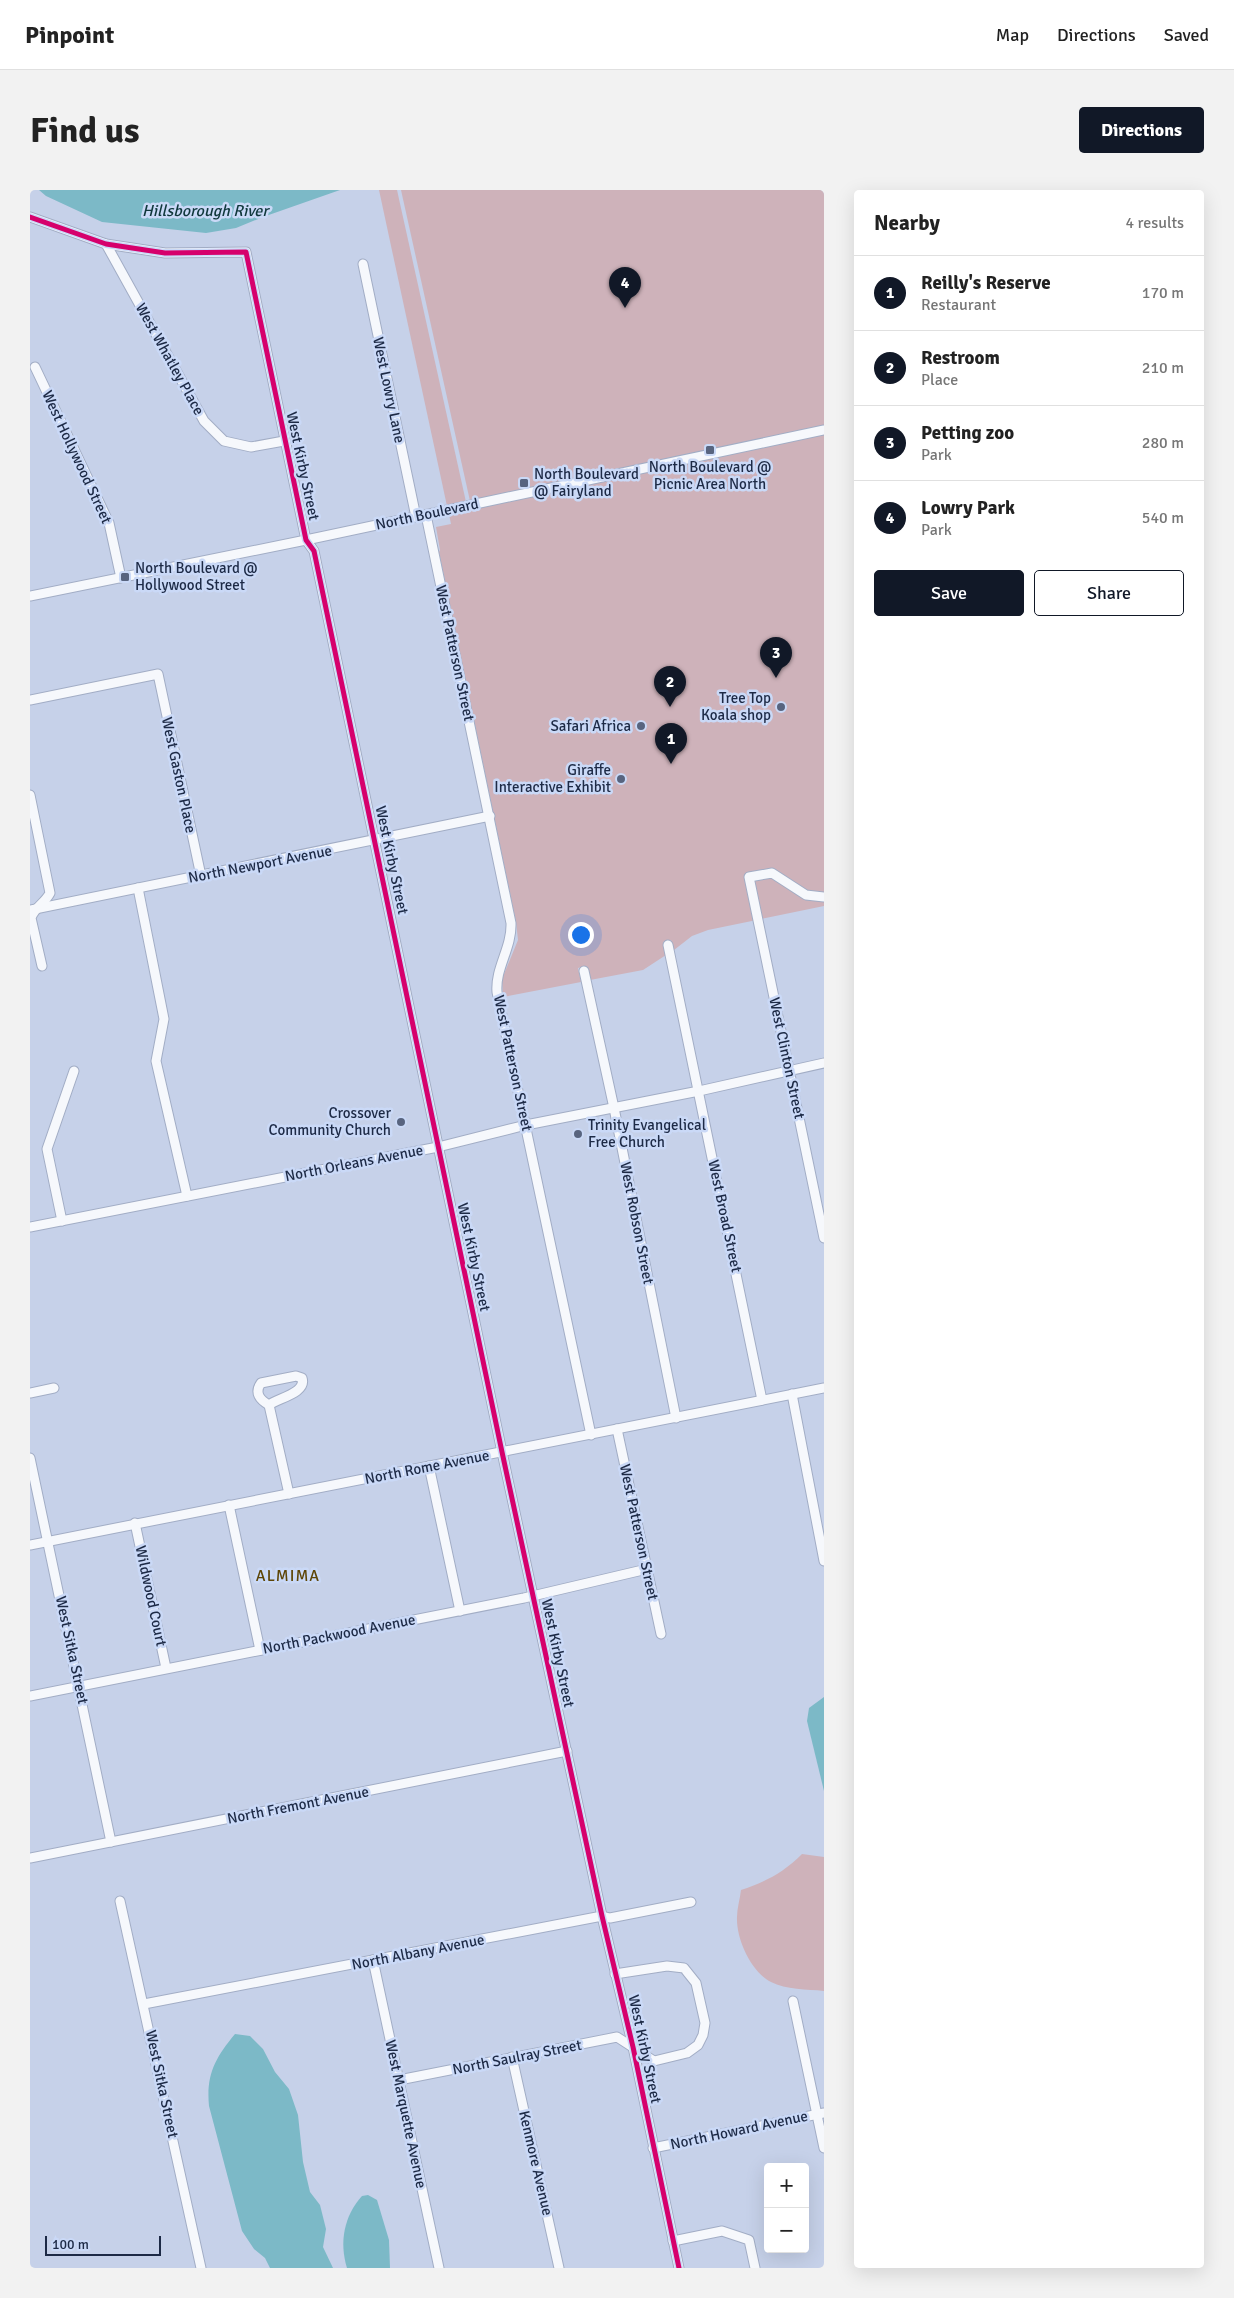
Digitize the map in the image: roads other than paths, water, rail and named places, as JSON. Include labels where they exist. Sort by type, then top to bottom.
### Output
[{"type":"street","points":[[30,217],[106,244]]},
{"type":"street","name":"West Kirby Street","points":[[106,244],[165,253],[246,252],[306,540],[314,551],[502,1452],[602,1916],[633,2047],[679,2268]]},
{"type":"street","name":"West Whatley Place","points":[[106,244],[204,421],[224,441],[251,447],[284,441]]},
{"type":"street","name":"West Lowry Lane","points":[[363,264],[416,517]]},
{"type":"street","name":"West Hollywood Street","points":[[35,367],[109,523],[121,578]]},
{"type":"street","name":"North Boulevard","points":[[30,596],[426,515],[824,430]]},
{"type":"street","name":"West Patterson Street","points":[[426,515],[511,923],[510,942],[498,975],[497,992],[591,1435]]},
{"type":"street","name":"West Gaston Place","points":[[30,700],[158,674],[201,876]]},
{"type":"street","points":[[30,796],[50,893],[47,899],[33,910],[31,918],[42,966]]},
{"type":"street","name":"North Newport Avenue","points":[[33,910],[490,816]]},
{"type":"street","name":"West Clinton Street","points":[[824,897],[806,895],[772,873],[750,877],[824,1238]]},
{"type":"street","points":[[138,888],[164,1019],[156,1061],[187,1196]]},
{"type":"street","name":"West Broad Street","points":[[668,945],[762,1400]]},
{"type":"street","name":"West Robson Street","points":[[584,971],[614,1108],[676,1418]]},
{"type":"street","name":"North Orleans Avenue","points":[[30,1227],[438,1147],[526,1125],[824,1063]]},
{"type":"street","points":[[62,1221],[47,1149],[74,1071]]},
{"type":"street","points":[[269,1405],[303,1386],[302,1378],[291,1376],[261,1383],[257,1390],[259,1398],[269,1405],[289,1494]]},
{"type":"street","points":[[30,1392],[54,1388]]},
{"type":"street","name":"North Rome Avenue","points":[[30,1545],[824,1388]]},
{"type":"street","points":[[792,1394],[824,1561]]},
{"type":"street","name":"West Patterson Street","points":[[617,1429],[661,1634]]},
{"type":"street","name":"West Sitka Street","points":[[30,1458],[112,1842]]},
{"type":"street","points":[[429,1466],[460,1610]]},
{"type":"street","points":[[229,1505],[260,1650]]},
{"type":"street","name":"Wildwood Court","points":[[135,1524],[166,1668]]},
{"type":"street","name":"North Packwood Avenue","points":[[30,1696],[533,1596],[647,1569]]},
{"type":"street","name":"North Fremont Avenue","points":[[30,1858],[567,1751]]},
{"type":"street","name":"West Sitka Street","points":[[120,1900],[201,2268]]},
{"type":"street","name":"North Albany Avenue","points":[[144,2004],[602,1916],[610,1918],[691,1902]]},
{"type":"street","name":"West Marquette Avenue","points":[[373,1960],[440,2268]]},
{"type":"street","points":[[615,1974],[667,1966],[684,1968],[696,1983],[705,2023],[703,2035],[698,2045],[686,2053],[654,2061],[633,2047]]},
{"type":"street","points":[[794,2001],[821,2113],[824,2148]]},
{"type":"street","name":"North Saulray Street","points":[[399,2080],[618,2037],[633,2047]]},
{"type":"street","name":"Kenmore Avenue","points":[[512,2057],[559,2268]]},
{"type":"street","name":"North Howard Avenue","points":[[653,2148],[821,2113]]},
{"type":"street","points":[[673,2241],[722,2231],[749,2240],[755,2268]]},
{"type":"water","name":"Hillsborough River","points":[[39,190],[340,190],[236,228],[206,233],[102,222],[46,196]]},
{"type":"water","points":[[824,1697],[824,1791],[807,1721],[809,1708]]},
{"type":"water","points":[[235,2034],[250,2036],[263,2049],[275,2072],[289,2089],[298,2115],[303,2162],[310,2192],[320,2205],[326,2229],[323,2247],[333,2268],[270,2268],[265,2258],[254,2249],[242,2231],[209,2106],[208,2095],[213,2067]]},
{"type":"water","points":[[368,2195],[377,2200],[389,2240],[390,2268],[347,2268],[343,2239],[347,2221],[362,2196]]},
{"type":"place","name":"Lowry Park","points":[[625,308]]},
{"type":"place","name":"North Boulevard @ Picnic Area North","points":[[710,450]]},
{"type":"place","name":"North Boulevard @ Fairyland","points":[[524,483]]},
{"type":"place","name":"North Boulevard @ Hollywood Street","points":[[125,577]]},
{"type":"place","name":"Petting zoo","points":[[776,678]]},
{"type":"place","name":"Restroom","points":[[670,707]]},
{"type":"place","name":"Tree Top Koala shop","points":[[781,707]]},
{"type":"place","name":"Safari Africa","points":[[641,726]]},
{"type":"place","name":"Reilly's Reserve","points":[[671,764]]},
{"type":"place","name":"Giraffe Interactive Exhibit","points":[[621,779]]},
{"type":"place","name":"Crossover Community Church","points":[[401,1122]]},
{"type":"place","name":"Trinity Evangelical Free Church","points":[[578,1134]]},
{"type":"district","name":"ALMIMA","points":[[288,1576]]}]
